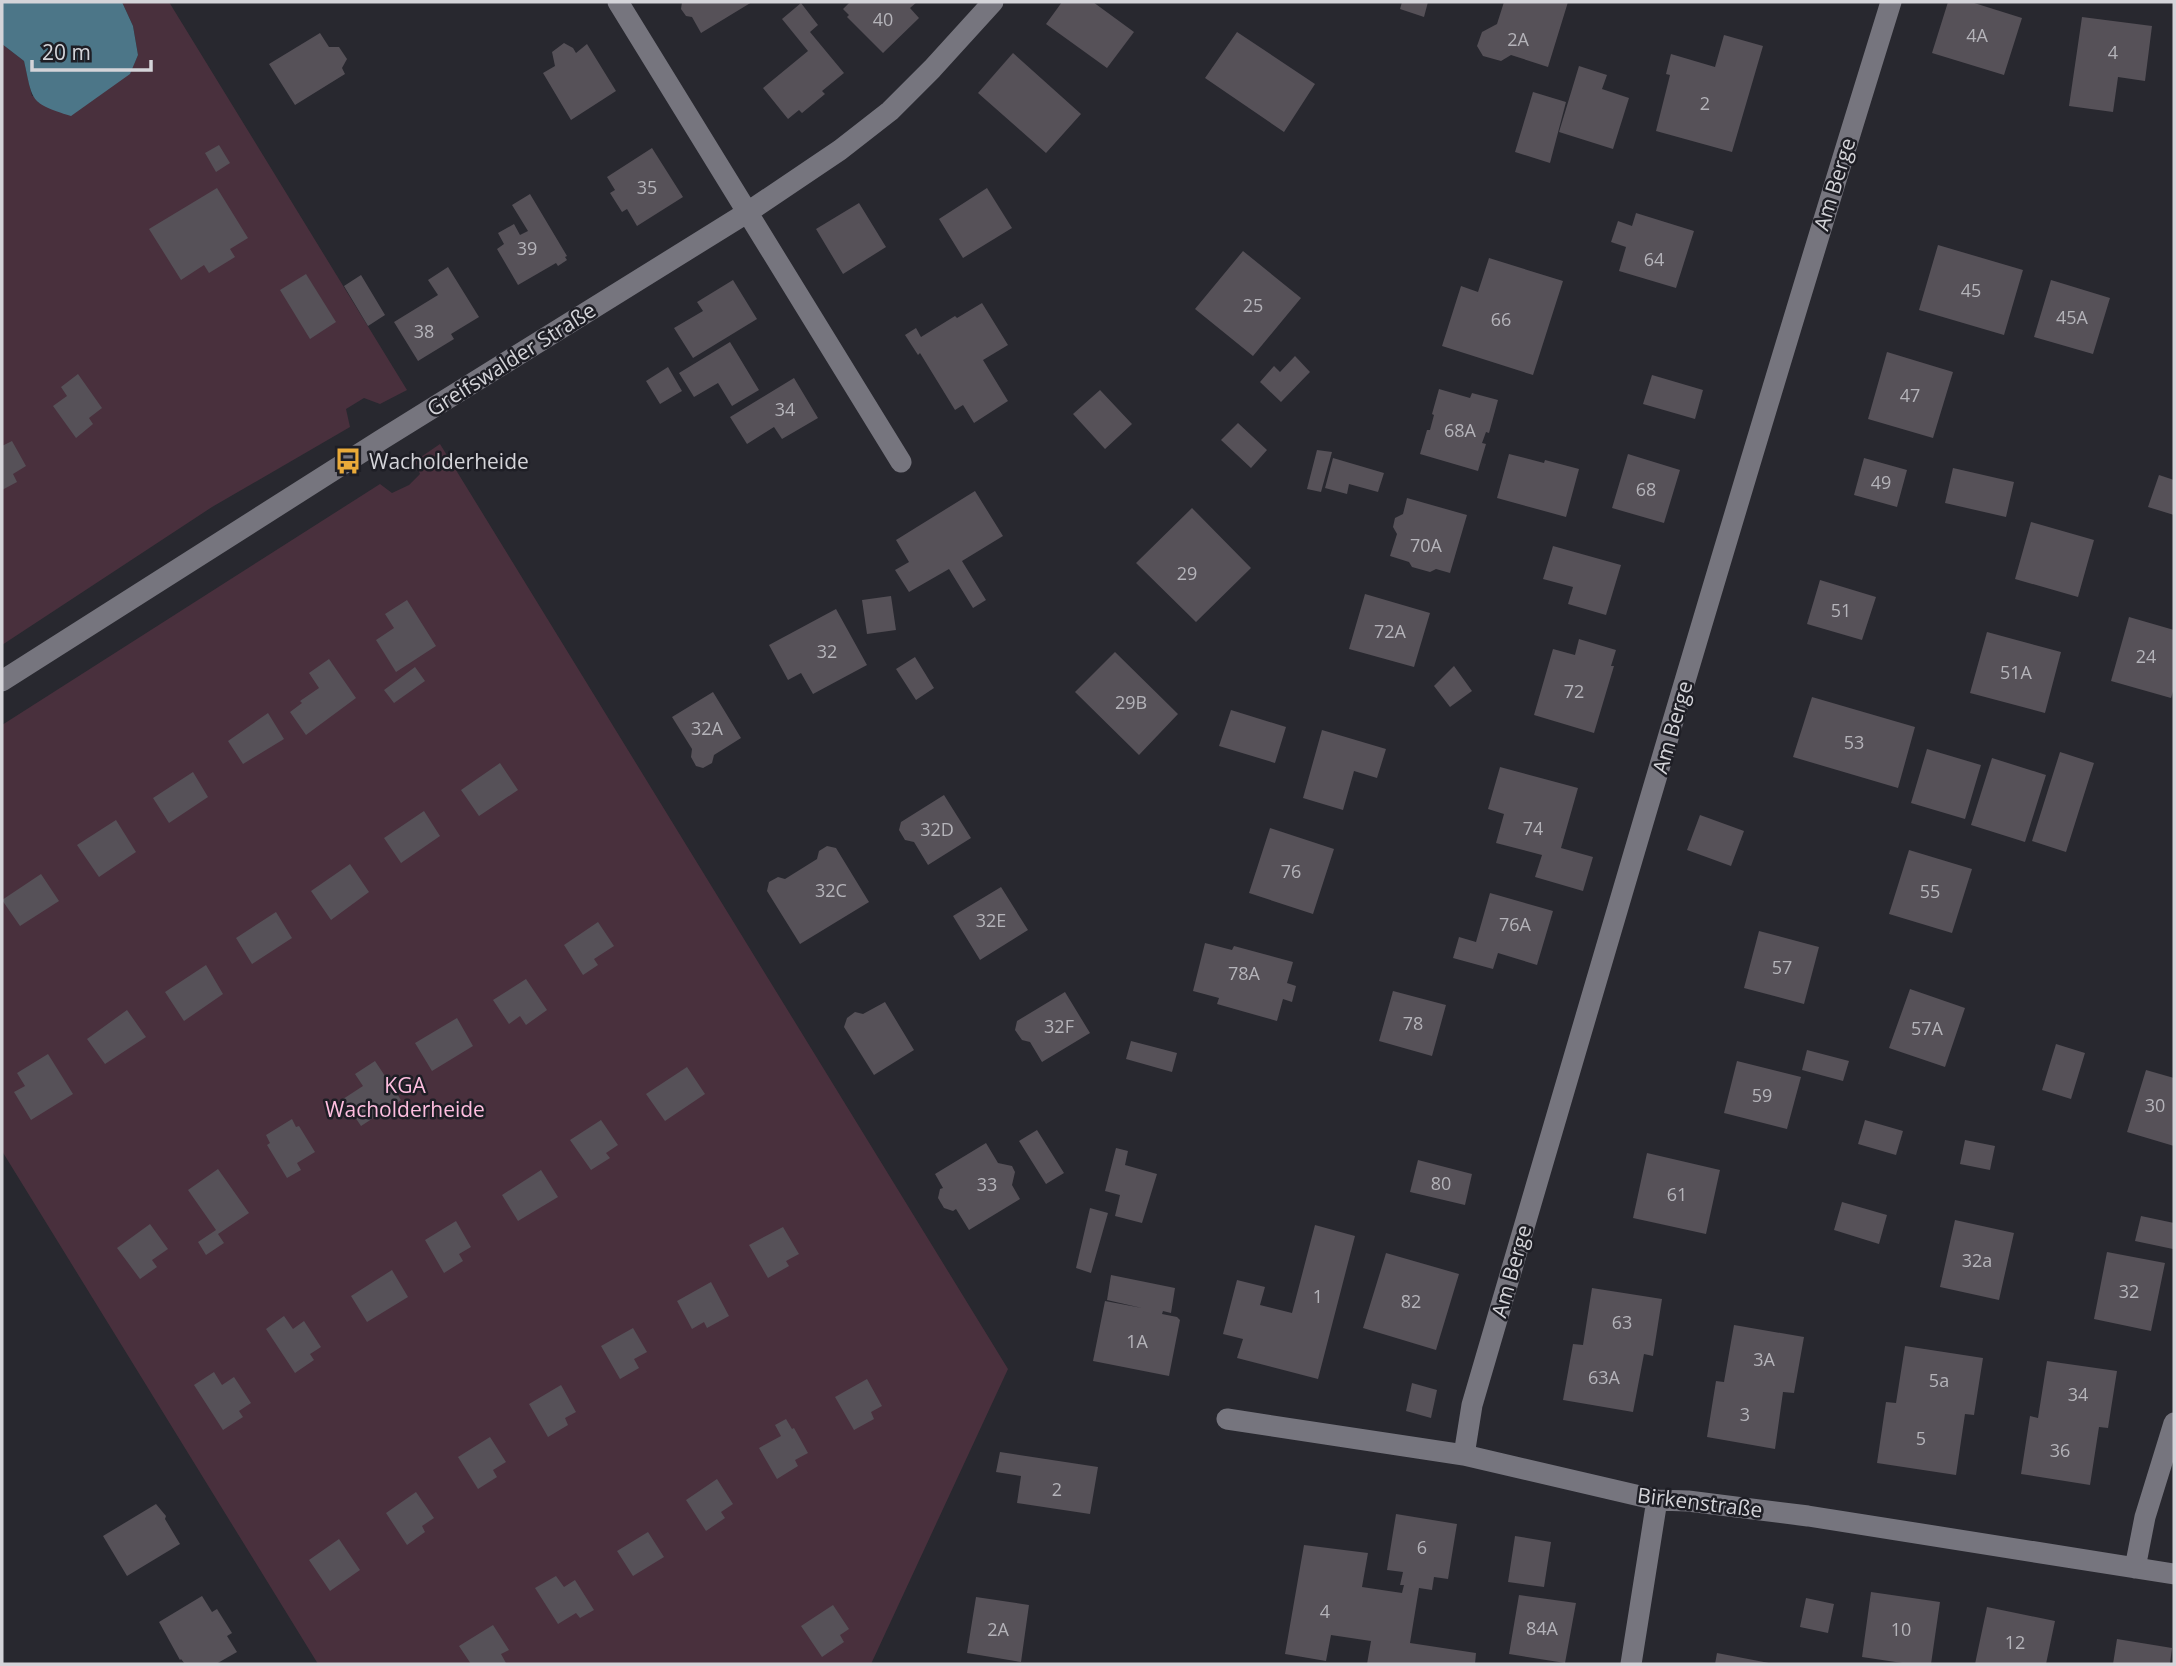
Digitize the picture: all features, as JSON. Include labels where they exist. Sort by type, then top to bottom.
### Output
[{"type":"street","points":[[618,2],[901,462]]},
{"type":"street","name":"Greifswalder Straße","points":[[2,681],[381,440],[748,212],[840,150],[891,111],[993,2]]},
{"type":"street","name":"Am Berge","points":[[1464,1455],[1472,1405],[1588,1007],[1774,377],[1891,2]]},
{"type":"street","name":"Birkenstraße","points":[[1227,1419],[1464,1455],[1657,1500],[1688,1501],[1808,1516],[2174,1574]]},
{"type":"street","points":[[2135,1568],[2145,1517],[2174,1423]]},
{"type":"street","points":[[1631,1664],[1657,1500]]},
{"type":"green space","points":[[122,2],[169,2],[407,390],[380,404],[364,398],[346,409],[350,427],[212,507],[2,645],[2,44],[24,61],[32,96],[130,73],[138,55],[133,26]]},
{"type":"green space","name":"KGA Wacholderheide","points":[[440,444],[1008,1369],[871,1664],[318,1664],[2,1151],[2,725],[380,484],[392,493],[409,485],[420,474],[415,461]]},
{"type":"water","points":[[2,2],[122,2],[133,26],[138,55],[130,74],[71,116],[47,108],[35,99],[32,93],[24,61],[2,44]]},
{"type":"building","points":[[682,2],[752,2],[701,33],[692,17],[686,16],[681,9]]},
{"type":"building","points":[[850,2],[917,2],[910,8],[919,18],[883,53],[847,17],[849,15],[843,9]]},
{"type":"building","points":[[1062,2],[1093,2],[1134,32],[1107,68],[1046,24]]},
{"type":"building","points":[[1402,2],[1428,2],[1424,17],[1400,9]]},
{"type":"building","points":[[1504,2],[1568,2],[1548,67],[1511,55],[1501,61],[1483,56],[1477,46],[1482,32],[1497,24]]},
{"type":"building","points":[[1948,2],[1971,2],[2022,18],[2004,75],[1932,53]]},
{"type":"building","points":[[801,3],[818,25],[810,32],[844,73],[822,91],[825,94],[802,113],[799,110],[788,119],[763,88],[808,51],[782,19]]},
{"type":"building","points":[[2082,17],[2152,26],[2145,81],[2118,77],[2113,112],[2069,106]]},
{"type":"building","points":[[1237,32],[1315,84],[1284,132],[1205,78]]},
{"type":"building","points":[[320,33],[329,47],[339,47],[347,59],[342,68],[345,74],[295,105],[269,64]]},
{"type":"building","points":[[1724,35],[1763,46],[1732,152],[1656,131],[1670,75],[1666,74],[1671,54],[1715,67]]},
{"type":"building","points":[[564,43],[576,53],[587,44],[616,91],[571,120],[543,73],[555,66],[552,52]]},
{"type":"building","points":[[1013,53],[1081,114],[1046,153],[978,93]]},
{"type":"building","points":[[1579,66],[1607,75],[1602,89],[1629,98],[1613,149],[1559,132]]},
{"type":"building","points":[[1533,92],[1566,102],[1550,163],[1515,152]]},
{"type":"building","points":[[219,145],[230,163],[216,172],[205,153]]},
{"type":"building","points":[[652,148],[683,197],[637,226],[627,209],[622,212],[610,193],[615,190],[607,177]]},
{"type":"building","points":[[217,188],[248,238],[230,249],[235,257],[209,273],[204,265],[181,280],[149,229]]},
{"type":"building","points":[[987,188],[1012,228],[963,258],[939,219]]},
{"type":"building","points":[[530,194],[567,260],[558,266],[556,263],[518,285],[497,249],[504,244],[498,233],[514,224],[520,235],[528,231],[512,205]]},
{"type":"building","points":[[859,203],[886,247],[843,274],[816,229]]},
{"type":"building","points":[[1636,213],[1694,231],[1676,288],[1619,271],[1626,247],[1611,242],[1618,221],[1632,226]]},
{"type":"building","points":[[1938,245],[2023,270],[2004,335],[1919,310]]},
{"type":"building","points":[[1243,251],[1301,298],[1253,356],[1195,309]]},
{"type":"building","points":[[1489,258],[1563,281],[1533,375],[1442,346],[1461,286],[1478,292]]},
{"type":"building","points":[[448,267],[479,317],[451,334],[454,339],[418,361],[394,322],[438,295],[428,280]]},
{"type":"building","points":[[306,274],[336,322],[310,339],[280,290]]},
{"type":"building","points":[[361,275],[385,315],[368,326],[344,286]]},
{"type":"building","points":[[733,280],[757,319],[693,358],[674,328],[703,311],[697,302]]},
{"type":"building","points":[[2051,280],[2110,298],[2093,354],[2034,337]]},
{"type":"building","points":[[982,303],[1008,345],[983,360],[1008,401],[974,423],[963,405],[955,410],[920,353],[918,355],[905,335],[916,328],[921,337]]},
{"type":"building","points":[[730,342],[759,390],[732,406],[718,383],[694,397],[679,373]]},
{"type":"building","points":[[1887,352],[1953,372],[1933,438],[1868,419]]},
{"type":"building","points":[[1295,356],[1310,372],[1281,402],[1260,382],[1274,366],[1280,372]]},
{"type":"building","points":[[668,367],[682,391],[660,404],[646,381]]},
{"type":"building","points":[[78,374],[102,408],[89,418],[93,424],[76,438],[53,406],[67,396],[61,387]]},
{"type":"building","points":[[1652,375],[1703,390],[1695,419],[1643,404]]},
{"type":"building","points":[[794,378],[818,418],[782,439],[774,427],[747,444],[730,417]]},
{"type":"building","points":[[1439,389],[1470,398],[1472,393],[1498,400],[1489,433],[1486,432],[1482,443],[1486,444],[1478,471],[1420,454],[1427,430],[1430,430]]},
{"type":"building","points":[[1100,390],[1132,424],[1105,449],[1073,414]]},
{"type":"building","points":[[1238,423],[1267,450],[1251,468],[1221,440]]},
{"type":"building","points":[[12,441],[26,466],[13,474],[17,482],[2,490],[2,446]]},
{"type":"building","points":[[1317,450],[1332,452],[1321,492],[1307,489]]},
{"type":"building","points":[[1509,454],[1579,469],[1566,517],[1497,498]]},
{"type":"building","points":[[1628,454],[1680,470],[1664,523],[1612,508]]},
{"type":"building","points":[[1333,458],[1384,473],[1378,492],[1349,484],[1347,494],[1325,488]]},
{"type":"building","points":[[1864,458],[1907,470],[1897,507],[1854,495]]},
{"type":"building","points":[[1953,468],[2014,482],[2006,517],[1945,503]]},
{"type":"building","points":[[2159,475],[2174,480],[2174,515],[2148,507]]},
{"type":"building","points":[[975,491],[1003,536],[962,561],[986,600],[973,608],[949,569],[909,592],[895,570],[909,562],[896,540]]},
{"type":"building","points":[[1407,498],[1467,515],[1450,573],[1436,569],[1430,572],[1412,567],[1409,562],[1390,556],[1397,534],[1393,527],[1395,518],[1403,514]]},
{"type":"building","points":[[1192,508],[1251,568],[1196,622],[1136,563]]},
{"type":"building","points":[[2031,522],[2094,540],[2078,597],[2015,579]]},
{"type":"building","points":[[1553,546],[1621,565],[1606,615],[1568,604],[1573,587],[1543,579]]},
{"type":"building","points":[[1820,580],[1876,597],[1862,640],[1807,624]]},
{"type":"building","points":[[1365,594],[1430,613],[1414,667],[1349,649]]},
{"type":"building","points":[[891,596],[896,630],[867,634],[862,600]]},
{"type":"building","points":[[407,600],[436,646],[396,672],[376,640],[394,628],[385,614]]},
{"type":"building","points":[[836,609],[867,665],[813,694],[801,673],[788,680],[769,645]]},
{"type":"building","points":[[2129,617],[2174,630],[2174,688],[2171,698],[2111,681]]},
{"type":"building","points":[[1987,632],[2061,652],[2045,713],[1970,693]]},
{"type":"building","points":[[1579,639],[1616,650],[1611,666],[1614,666],[1594,733],[1534,715],[1553,649],[1575,655]]},
{"type":"building","points":[[1115,652],[1178,714],[1139,755],[1075,692]]},
{"type":"building","points":[[915,657],[934,688],[916,700],[896,669]]},
{"type":"building","points":[[329,659],[356,698],[306,735],[290,712],[319,688],[309,673]]},
{"type":"building","points":[[1454,666],[1472,691],[1450,707],[1434,686]]},
{"type":"building","points":[[415,667],[425,681],[394,703],[384,690]]},
{"type":"building","points":[[713,692],[741,738],[714,755],[712,763],[703,768],[696,766],[691,757],[692,749],[672,717]]},
{"type":"building","points":[[1812,697],[1915,727],[1898,788],[1793,757]]},
{"type":"building","points":[[1231,710],[1286,727],[1275,763],[1219,746]]},
{"type":"building","points":[[268,713],[284,739],[243,764],[228,741]]},
{"type":"building","points":[[1322,730],[1386,749],[1377,778],[1354,771],[1343,810],[1303,798]]},
{"type":"building","points":[[1927,749],[1981,765],[1965,819],[1911,803]]},
{"type":"building","points":[[2060,752],[2094,763],[2066,852],[2032,841]]},
{"type":"building","points":[[1992,758],[2046,775],[2025,842],[1971,825]]},
{"type":"building","points":[[500,763],[518,790],[479,816],[461,790]]},
{"type":"building","points":[[1500,767],[1578,788],[1561,848],[1593,857],[1583,891],[1535,877],[1542,855],[1496,843],[1504,814],[1488,809]]},
{"type":"building","points":[[193,772],[208,797],[169,823],[153,798]]},
{"type":"building","points":[[944,795],[971,838],[928,865],[914,842],[905,840],[899,830],[901,822]]},
{"type":"building","points":[[424,811],[440,836],[401,863],[384,838]]},
{"type":"building","points":[[1700,815],[1744,831],[1731,866],[1687,850]]},
{"type":"building","points":[[116,820],[136,852],[99,877],[77,845]]},
{"type":"building","points":[[1270,828],[1334,849],[1313,914],[1249,893]]},
{"type":"building","points":[[827,846],[836,848],[869,902],[800,944],[767,891],[769,882],[778,877],[785,879],[817,859],[819,851]]},
{"type":"building","points":[[1909,850],[1972,869],[1952,933],[1889,914]]},
{"type":"building","points":[[350,864],[369,892],[331,920],[311,891]]},
{"type":"building","points":[[41,874],[59,901],[20,926],[2,900]]},
{"type":"building","points":[[1001,887],[1028,930],[980,960],[953,916]]},
{"type":"building","points":[[1490,893],[1553,911],[1537,965],[1498,953],[1493,969],[1453,958],[1459,937],[1476,942]]},
{"type":"building","points":[[276,912],[292,938],[252,964],[236,938]]},
{"type":"building","points":[[598,922],[614,946],[594,959],[598,965],[583,975],[564,945]]},
{"type":"building","points":[[1759,931],[1819,947],[1804,1004],[1744,988]]},
{"type":"building","points":[[1205,943],[1232,950],[1234,946],[1293,962],[1287,983],[1296,986],[1292,1002],[1283,999],[1277,1021],[1217,1004],[1219,998],[1193,991]]},
{"type":"building","points":[[206,965],[223,994],[184,1021],[165,992]]},
{"type":"building","points":[[526,979],[547,1010],[526,1025],[520,1016],[509,1024],[493,1000]]},
{"type":"building","points":[[1910,989],[1965,1008],[1945,1067],[1889,1048]]},
{"type":"building","points":[[1393,991],[1446,1005],[1432,1056],[1379,1041]]},
{"type":"building","points":[[1065,992],[1090,1033],[1042,1062],[1030,1042],[1022,1040],[1015,1030],[1017,1021]]},
{"type":"building","points":[[885,1002],[914,1050],[874,1075],[844,1027],[847,1018],[855,1012],[863,1014]]},
{"type":"building","points":[[127,1010],[146,1037],[105,1064],[87,1039]]},
{"type":"building","points":[[457,1018],[473,1046],[432,1071],[415,1043]]},
{"type":"building","points":[[1131,1041],[1177,1053],[1172,1072],[1126,1059]]},
{"type":"building","points":[[2056,1044],[2085,1053],[2071,1099],[2042,1090]]},
{"type":"building","points":[[1807,1050],[1849,1061],[1843,1081],[1802,1070]]},
{"type":"building","points":[[48,1054],[73,1094],[31,1120],[14,1092],[25,1086],[17,1073]]},
{"type":"building","points":[[375,1061],[401,1100],[361,1126],[343,1099],[363,1086],[355,1074]]},
{"type":"building","points":[[1737,1061],[1801,1077],[1787,1129],[1724,1113]]},
{"type":"building","points":[[687,1067],[705,1094],[665,1121],[646,1094]]},
{"type":"building","points":[[2146,1070],[2174,1078],[2174,1146],[2127,1132]]},
{"type":"building","points":[[292,1119],[315,1152],[297,1163],[301,1170],[287,1178],[267,1145],[270,1143],[266,1135]]},
{"type":"building","points":[[601,1120],[618,1145],[606,1153],[610,1158],[591,1170],[570,1140]]},
{"type":"building","points":[[1865,1120],[1903,1131],[1896,1155],[1858,1144]]},
{"type":"building","points":[[1037,1130],[1064,1173],[1046,1184],[1019,1141]]},
{"type":"building","points":[[1965,1140],[1995,1146],[1990,1170],[1960,1164]]},
{"type":"building","points":[[986,1143],[998,1163],[1012,1166],[1015,1172],[1012,1185],[1020,1199],[969,1230],[956,1209],[953,1211],[944,1208],[938,1198],[940,1189],[943,1188],[935,1174]]},
{"type":"building","points":[[1116,1148],[1128,1151],[1125,1165],[1157,1174],[1142,1223],[1115,1216],[1120,1195],[1105,1191]]},
{"type":"building","points":[[1647,1153],[1720,1170],[1706,1234],[1633,1218]]},
{"type":"building","points":[[1418,1160],[1472,1174],[1465,1205],[1410,1192]]},
{"type":"building","points":[[218,1169],[249,1213],[218,1234],[224,1243],[206,1255],[198,1242],[216,1230],[188,1190]]},
{"type":"building","points":[[541,1170],[558,1197],[518,1221],[502,1195]]},
{"type":"building","points":[[1842,1202],[1887,1215],[1879,1244],[1834,1230]]},
{"type":"building","points":[[1090,1208],[1108,1213],[1091,1273],[1076,1268]]},
{"type":"building","points":[[2141,1216],[2174,1223],[2173,1249],[2135,1241]]},
{"type":"building","points":[[1955,1220],[2014,1233],[1999,1300],[1940,1287]]},
{"type":"building","points":[[456,1221],[471,1247],[459,1254],[463,1261],[444,1273],[425,1240]]},
{"type":"building","points":[[150,1224],[168,1249],[152,1260],[157,1267],[140,1279],[117,1248]]},
{"type":"building","points":[[1315,1225],[1355,1236],[1318,1379],[1237,1358],[1243,1339],[1223,1334],[1237,1280],[1265,1287],[1260,1305],[1292,1313]]},
{"type":"building","points":[[783,1227],[799,1254],[786,1261],[789,1266],[768,1278],[749,1245]]},
{"type":"building","points":[[2107,1252],[2165,1263],[2151,1331],[2094,1319]]},
{"type":"building","points":[[1386,1253],[1459,1274],[1436,1350],[1363,1328]]},
{"type":"building","points":[[392,1270],[408,1297],[367,1322],[351,1296]]},
{"type":"building","points":[[1111,1275],[1175,1288],[1171,1313],[1163,1311],[1162,1314],[1180,1320],[1169,1376],[1093,1361],[1105,1301],[1142,1308],[1107,1300]]},
{"type":"building","points":[[711,1282],[729,1316],[707,1328],[704,1322],[692,1329],[677,1301]]},
{"type":"building","points":[[1592,1288],[1662,1299],[1653,1356],[1644,1354],[1633,1412],[1563,1400],[1573,1344],[1583,1345]]},
{"type":"building","points":[[284,1316],[293,1329],[304,1321],[321,1347],[310,1354],[314,1360],[295,1373],[266,1329]]},
{"type":"building","points":[[1734,1325],[1804,1337],[1794,1393],[1783,1392],[1775,1449],[1707,1437],[1716,1381],[1724,1382]]},
{"type":"building","points":[[633,1328],[647,1352],[634,1359],[639,1368],[620,1379],[601,1346]]},
{"type":"building","points":[[1905,1346],[1983,1358],[1974,1415],[1965,1414],[1956,1475],[1877,1463],[1886,1402],[1896,1403]]},
{"type":"building","points":[[2047,1361],[2117,1371],[2108,1428],[2099,1427],[2090,1485],[2021,1474],[2030,1416],[2038,1418]]},
{"type":"building","points":[[214,1372],[222,1385],[234,1377],[251,1403],[239,1411],[243,1417],[223,1430],[194,1385]]},
{"type":"building","points":[[867,1379],[882,1406],[871,1412],[874,1419],[854,1430],[835,1397]]},
{"type":"building","points":[[1412,1383],[1437,1390],[1431,1418],[1406,1411]]},
{"type":"building","points":[[561,1385],[576,1412],[565,1418],[568,1425],[548,1437],[529,1404]]},
{"type":"building","points":[[786,1419],[808,1453],[795,1460],[798,1466],[777,1479],[759,1448],[781,1436],[775,1425]]},
{"type":"building","points":[[490,1437],[506,1462],[493,1470],[497,1477],[478,1489],[458,1457]]},
{"type":"building","points":[[1000,1452],[1098,1467],[1090,1514],[1017,1503],[1021,1476],[996,1472]]},
{"type":"building","points":[[717,1479],[733,1504],[721,1512],[725,1518],[706,1531],[686,1500]]},
{"type":"building","points":[[416,1492],[434,1518],[422,1526],[425,1532],[407,1545],[386,1513]]},
{"type":"building","points":[[156,1504],[166,1516],[165,1519],[180,1544],[127,1576],[103,1536]]},
{"type":"building","points":[[1396,1514],[1457,1524],[1448,1579],[1434,1577],[1432,1590],[1419,1588],[1410,1643],[1476,1653],[1475,1664],[1367,1664],[1371,1641],[1331,1635],[1326,1661],[1285,1654],[1304,1545],[1368,1553],[1362,1587],[1402,1593],[1404,1585],[1400,1585],[1403,1572],[1387,1570]]},
{"type":"building","points":[[648,1532],[664,1557],[633,1576],[617,1551]]},
{"type":"building","points":[[1515,1536],[1551,1542],[1544,1587],[1508,1582]]},
{"type":"building","points":[[339,1539],[360,1570],[330,1591],[309,1560]]},
{"type":"building","points":[[556,1576],[564,1587],[575,1580],[594,1610],[580,1618],[576,1613],[558,1624],[535,1588]]},
{"type":"building","points":[[1871,1592],[1940,1602],[1931,1664],[1909,1664],[1862,1657]]},
{"type":"building","points":[[1519,1595],[1576,1603],[1565,1663],[1509,1654]]},
{"type":"building","points":[[202,1596],[212,1612],[217,1609],[232,1633],[227,1636],[237,1652],[216,1664],[185,1664],[180,1660],[159,1622]]},
{"type":"building","points":[[976,1597],[1029,1605],[1021,1662],[967,1653]]},
{"type":"building","points":[[1806,1598],[1834,1604],[1828,1633],[1800,1627]]},
{"type":"building","points":[[833,1605],[849,1629],[840,1635],[844,1642],[822,1657],[801,1626]]},
{"type":"building","points":[[1987,1607],[2055,1621],[2046,1664],[1975,1664]]},
{"type":"building","points":[[493,1625],[509,1650],[501,1654],[506,1663],[471,1664],[459,1646]]},
{"type":"building","points":[[2117,1639],[2172,1648],[2170,1664],[2113,1664]]},
{"type":"building","points":[[1717,1653],[1769,1663],[1769,1664],[1715,1664]]},
{"type":"place","name":"Wacholderheide","points":[[348,461]]}]
